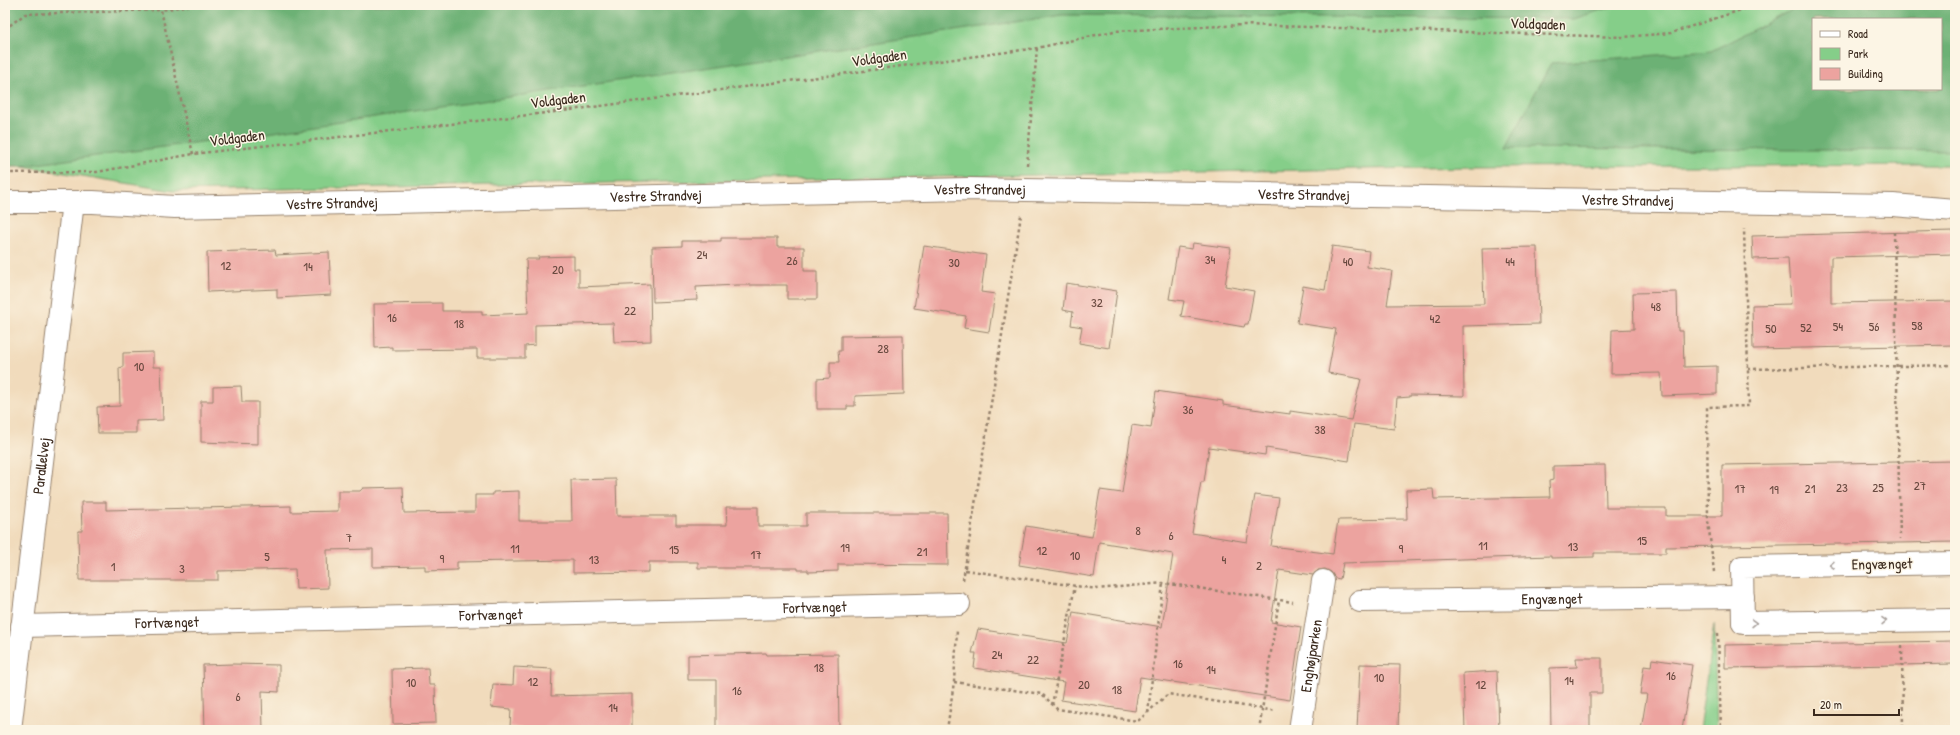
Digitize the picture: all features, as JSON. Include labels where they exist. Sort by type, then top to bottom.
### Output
[{"type":"street","name":"Vestre Strandvej","points":[[5,202],[73,202],[183,206],[951,189],[1893,205],[1955,210]]},
{"type":"street","name":"Parallelvej","points":[[10,730],[73,202]]},
{"type":"street","name":"Engvænget","points":[[1955,563],[1742,567],[1743,623],[1955,620]]},
{"type":"street","name":"Enghøjparken","points":[[1302,722],[1323,582]]},
{"type":"street","name":"Engvænget","points":[[1360,601],[1717,596],[1743,597]]},
{"type":"street","name":"Fortvænget","points":[[22,626],[959,604]]},
{"type":"path","points":[[5,29],[25,14],[161,10],[193,5]]},
{"type":"path","name":"Voldgaden","points":[[5,173],[97,172],[193,154],[563,111],[1037,48],[1114,31],[1244,25],[1622,37],[1671,33],[1756,5]]},
{"type":"path","points":[[161,10],[193,154]]},
{"type":"path","points":[[947,730],[954,682],[959,604],[1025,190],[1037,48]]},
{"type":"path","points":[[1721,730],[1717,596],[1708,521],[1707,407],[1749,406],[1743,202]]},
{"type":"path","points":[[1893,205],[1900,564]]},
{"type":"path","points":[[1748,370],[1897,365],[1955,365]]},
{"type":"path","points":[[964,570],[1097,589],[1163,583],[1319,606]]},
{"type":"path","points":[[1148,713],[1163,583]]},
{"type":"path","points":[[1052,705],[1075,586]]},
{"type":"path","points":[[1259,730],[1279,600]]},
{"type":"path","points":[[1901,621],[1903,730]]},
{"type":"path","points":[[954,682],[1042,694],[1057,709],[1138,721],[1168,694],[1262,709],[1302,722]]},
{"type":"green space","points":[[5,5],[1955,5],[1955,165],[1473,167],[173,191],[22,166],[5,166]]},
{"type":"green space","points":[[5,5],[1616,5],[1574,19],[1062,15],[260,134],[22,166],[5,166]]},
{"type":"green space","points":[[1802,5],[1955,5],[1955,151],[1506,148],[1551,63],[1711,51]]},
{"type":"green space","points":[[1714,624],[1717,730],[1699,730]]},
{"type":"building","points":[[1954,231],[1955,254],[1831,257],[1831,303],[1955,301],[1955,345],[1753,349],[1752,305],[1791,304],[1788,258],[1753,259],[1752,236]]},
{"type":"building","points":[[721,238],[777,238],[777,247],[804,247],[804,271],[817,271],[817,299],[787,299],[787,285],[737,285],[696,287],[697,300],[653,302],[652,247],[682,246],[682,241],[721,241]]},
{"type":"building","points":[[1193,243],[1231,248],[1225,286],[1254,291],[1248,324],[1245,324],[1244,327],[1181,316],[1184,301],[1169,299],[1178,247],[1192,249]]},
{"type":"building","points":[[924,246],[986,255],[981,292],[995,294],[989,332],[964,328],[966,316],[914,308]]},
{"type":"building","points":[[1332,246],[1369,251],[1367,267],[1392,271],[1387,305],[1484,304],[1482,248],[1537,247],[1539,324],[1463,326],[1464,396],[1410,395],[1410,397],[1397,398],[1394,429],[1354,424],[1349,461],[1266,448],[1265,455],[1209,447],[1204,482],[1201,482],[1192,533],[1247,542],[1255,495],[1279,498],[1271,546],[1333,554],[1338,520],[1407,519],[1406,490],[1433,489],[1434,499],[1550,497],[1549,481],[1553,480],[1553,466],[1605,465],[1606,508],[1666,508],[1666,516],[1722,516],[1722,465],[1955,461],[1955,542],[1666,547],[1666,553],[1594,553],[1594,557],[1551,558],[1551,556],[1343,563],[1340,579],[1335,578],[1331,572],[1325,569],[1318,570],[1313,575],[1279,570],[1271,622],[1301,627],[1290,700],[1140,677],[1135,711],[1061,700],[1064,682],[974,668],[976,653],[972,653],[978,629],[1067,643],[1073,612],[1162,627],[1173,554],[1099,542],[1094,577],[1019,565],[1026,526],[1092,537],[1100,490],[1122,493],[1132,425],[1151,428],[1156,391],[1223,401],[1223,405],[1290,414],[1290,411],[1351,420],[1361,379],[1328,373],[1336,329],[1297,323],[1303,286],[1325,290]]},
{"type":"building","points":[[275,250],[276,255],[329,252],[331,295],[277,298],[277,289],[208,292],[207,252]]},
{"type":"building","points":[[574,256],[574,269],[579,269],[579,287],[650,284],[651,341],[614,342],[613,323],[535,325],[535,345],[525,346],[525,358],[477,358],[477,349],[392,350],[392,347],[375,348],[374,304],[442,303],[442,311],[482,311],[482,315],[528,313],[526,259],[539,259],[538,257]]},
{"type":"building","points":[[1066,283],[1117,291],[1109,348],[1079,343],[1082,327],[1071,325],[1073,312],[1063,310]]},
{"type":"building","points":[[1677,292],[1678,331],[1683,331],[1684,367],[1717,366],[1717,394],[1662,396],[1661,373],[1611,374],[1612,330],[1634,329],[1633,293]]},
{"type":"building","points":[[903,335],[904,394],[855,396],[855,406],[847,406],[847,409],[817,409],[817,379],[830,378],[830,362],[839,362],[838,351],[841,351],[841,336]]},
{"type":"building","points":[[153,352],[153,367],[161,367],[163,420],[136,421],[136,433],[98,433],[97,407],[120,406],[119,368],[123,367],[123,353]]},
{"type":"building","points":[[241,386],[242,402],[258,402],[258,444],[201,442],[201,401],[213,401],[213,387]]},
{"type":"building","points":[[616,479],[617,516],[676,516],[676,525],[727,525],[726,507],[758,507],[758,526],[806,526],[806,513],[947,513],[948,565],[838,564],[838,571],[808,572],[808,570],[798,570],[798,568],[698,568],[698,562],[649,562],[649,572],[573,573],[573,560],[457,562],[457,570],[425,571],[425,566],[373,567],[373,549],[327,550],[328,588],[296,589],[295,569],[218,571],[218,580],[79,580],[78,531],[82,531],[81,502],[106,502],[106,510],[291,506],[291,512],[338,511],[338,491],[360,491],[363,488],[403,487],[404,513],[475,512],[475,495],[493,495],[493,492],[519,491],[519,521],[572,521],[571,480]]},
{"type":"building","points":[[1955,641],[1955,664],[1725,668],[1725,645]]},
{"type":"building","points":[[766,653],[767,655],[838,654],[839,730],[716,730],[716,680],[688,680],[688,655]]},
{"type":"building","points":[[1576,658],[1602,658],[1602,693],[1590,693],[1590,730],[1551,730],[1550,668],[1577,667]]},
{"type":"building","points":[[1652,659],[1692,665],[1682,730],[1641,730],[1647,694],[1640,694],[1644,666],[1651,667]]},
{"type":"building","points":[[1360,664],[1400,665],[1398,730],[1357,730]]},
{"type":"building","points":[[203,665],[279,665],[279,692],[262,691],[263,730],[205,730]]},
{"type":"building","points":[[514,667],[552,669],[551,696],[632,694],[632,730],[543,730],[510,727],[511,709],[491,707],[493,684],[513,685]]},
{"type":"building","points":[[428,668],[429,685],[435,685],[436,723],[393,724],[392,669]]},
{"type":"building","points":[[1497,671],[1499,730],[1465,730],[1463,673]]}]
